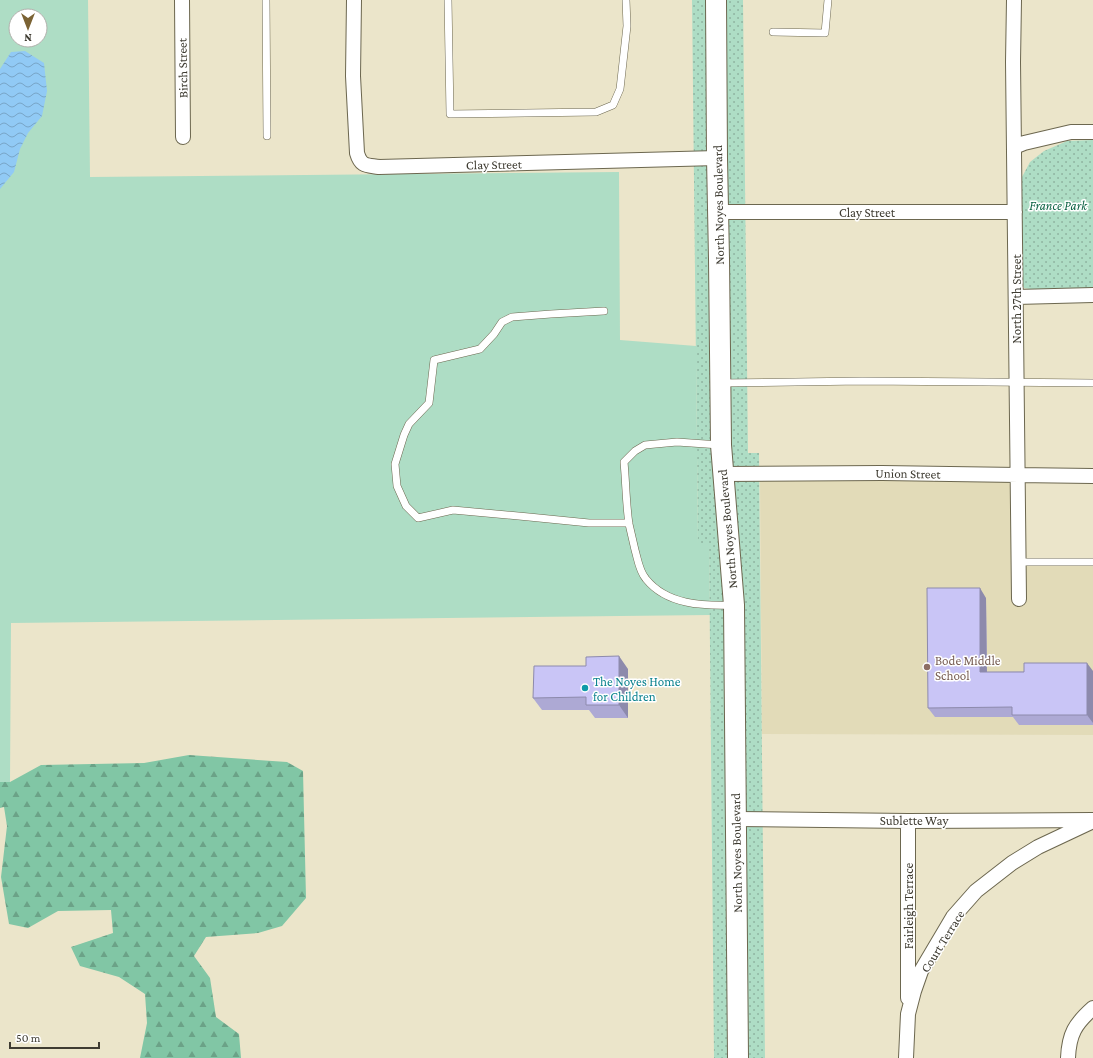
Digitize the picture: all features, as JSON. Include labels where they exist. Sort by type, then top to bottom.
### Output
[{"type":"street","name":"Birch Street","points":[[182,0],[183,137]]},
{"type":"street","name":"Clay Street","points":[[354,0],[353,76],[357,153],[359,160],[364,165],[387,167],[717,158]]},
{"type":"street","name":"North Noyes Boulevard","points":[[716,0],[720,445],[734,605],[738,1058]]},
{"type":"street","name":"North 27th Street","points":[[1014,0],[1013,62],[1018,598]]},
{"type":"street","points":[[1014,146],[1071,132],[1093,132]]},
{"type":"street","name":"Clay Street","points":[[718,212],[1015,212]]},
{"type":"street","points":[[1016,296],[1093,296]]},
{"type":"street","name":"Union Street","points":[[723,474],[882,473],[1093,476]]},
{"type":"street","name":"Sublette Way","points":[[736,819],[908,821],[1093,820]]},
{"type":"street","name":"Court Terrace","points":[[906,1058],[908,1014],[921,971],[953,917],[976,891],[1012,863],[1038,847],[1093,820]]},
{"type":"street","name":"Fairleigh Terrace","points":[[908,821],[908,1014]]},
{"type":"street","points":[[1068,1058],[1068,1045],[1071,1034],[1078,1022],[1093,1008]]},
{"type":"lane","points":[[266,0],[267,136]]},
{"type":"lane","points":[[448,0],[450,114],[458,114],[596,112],[613,105],[620,89],[627,26],[626,0]]},
{"type":"lane","points":[[772,32],[825,33],[828,0]]},
{"type":"lane","points":[[604,311],[512,317],[502,322],[494,334],[480,349],[434,360],[429,403],[409,424],[395,464],[397,486],[406,506],[418,518],[453,510],[589,523],[629,523]]},
{"type":"lane","points":[[720,383],[862,380],[1093,383]]},
{"type":"lane","points":[[720,445],[677,442],[645,445],[635,451],[624,462],[629,523],[639,567],[646,579],[660,592],[679,601],[712,606],[734,605]]},
{"type":"lane","points":[[1018,560],[1022,562],[1093,562]]},
{"type":"shaded area","name":"Bode Middle School","points":[[760,476],[1006,480],[1011,488],[1012,564],[1093,564],[1093,735],[762,734]]},
{"type":"green space","points":[[0,0],[88,0],[90,177],[619,172],[620,340],[696,346],[698,543],[709,544],[710,615],[11,623],[10,782],[0,782]]},
{"type":"green space","points":[[692,0],[743,0],[748,453],[759,453],[765,1058],[714,1058],[709,544],[698,544]]},
{"type":"green space","name":"France Park","points":[[1093,140],[1093,289],[1024,288],[1022,281],[1022,177],[1030,162],[1044,151],[1067,141]]},
{"type":"green space","points":[[189,755],[287,762],[303,771],[306,898],[282,926],[258,933],[206,937],[194,956],[210,978],[216,1017],[239,1034],[241,1058],[140,1058],[147,1023],[145,994],[119,977],[80,966],[71,947],[113,933],[111,910],[58,911],[28,928],[9,924],[1,877],[7,826],[4,807],[0,808],[0,782],[10,782],[41,765],[144,763]]},
{"type":"water","points":[[25,51],[44,63],[47,91],[42,116],[28,133],[20,149],[14,172],[0,189],[0,69],[11,52]]},
{"type":"building","name":"Bode Middle School","points":[[927,588],[980,588],[980,672],[1024,672],[1024,663],[1087,663],[1087,715],[1012,715],[1012,707],[928,708]]},
{"type":"building","points":[[619,656],[619,705],[586,705],[586,697],[533,698],[534,666],[586,666],[586,657]]},
{"type":"place","name":"Bode Middle School","points":[[927,667]]},
{"type":"place","name":"The Noyes Home for Children","points":[[585,688]]}]
